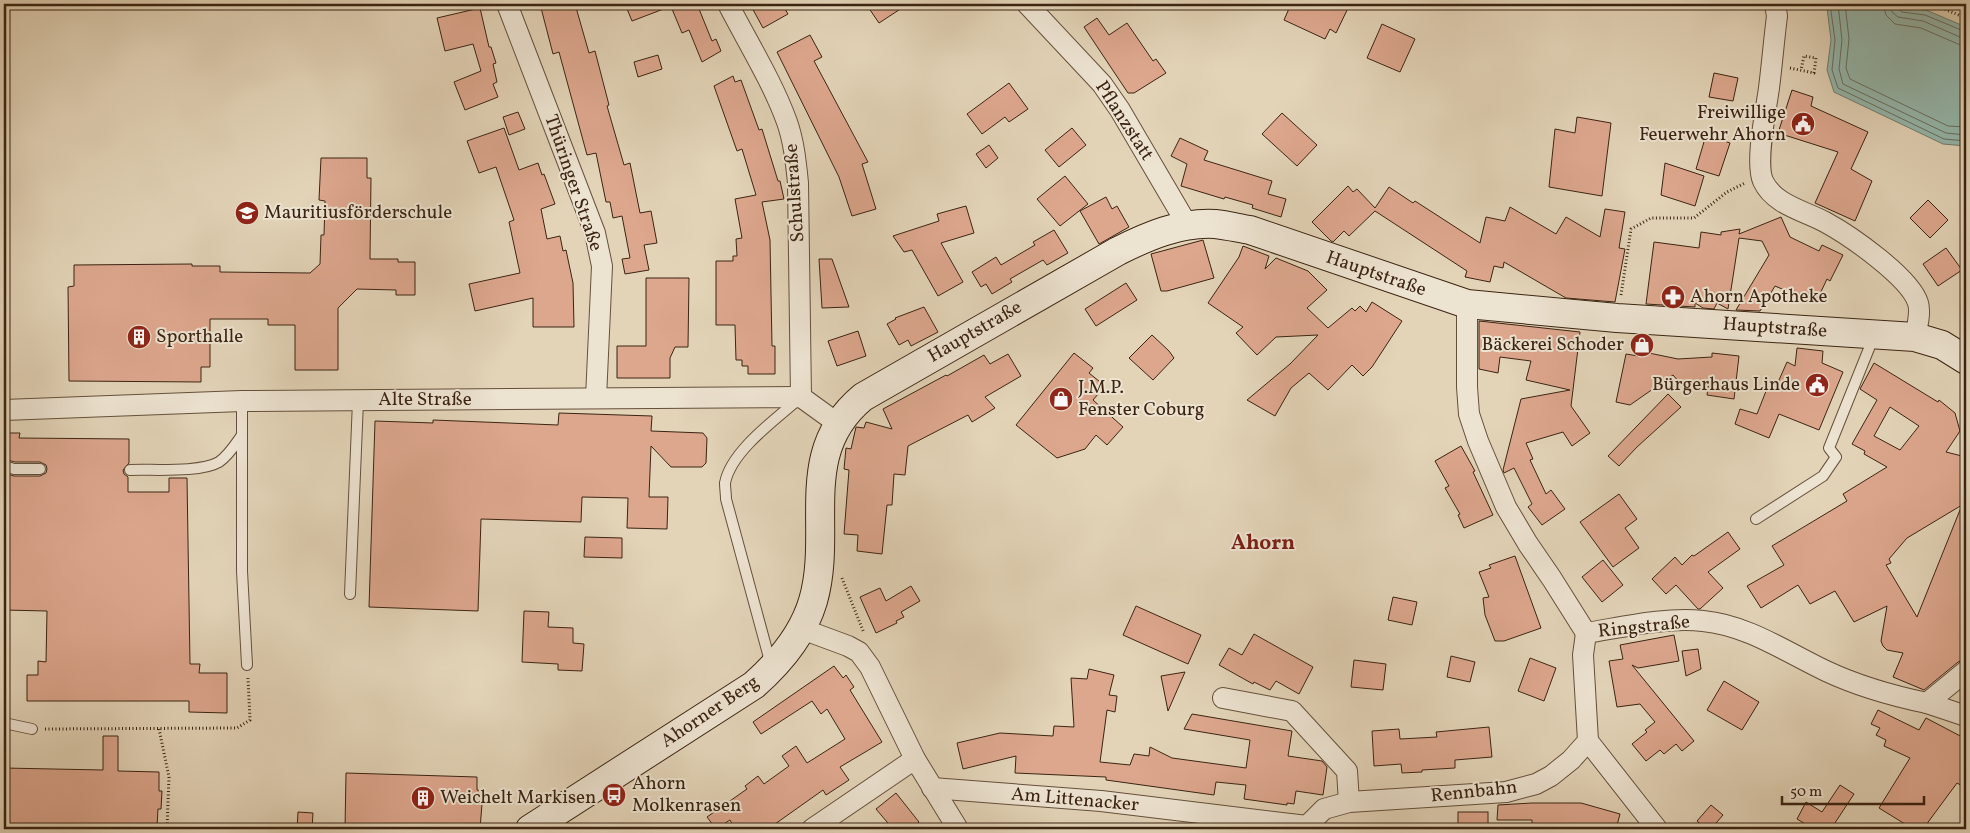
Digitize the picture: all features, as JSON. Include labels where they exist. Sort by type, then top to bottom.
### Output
[{"type":"street","name":"Thüringer Straße","points":[[507,4],[595,232],[602,266],[596,398]]},
{"type":"street","name":"Schulstraße","points":[[728,4],[787,123],[794,148],[798,183],[801,397]]},
{"type":"street","name":"Pflanzstatt","points":[[1027,4],[1102,84],[1116,103],[1188,226]]},
{"type":"street","points":[[1775,4],[1777,16],[1760,152],[1762,176],[1770,192],[1787,204],[1826,222],[1871,252],[1914,294],[1918,304],[1915,337]]},
{"type":"street","name":"Hauptstraße","points":[[837,424],[849,408],[863,397],[1118,251],[1150,235],[1188,226],[1215,224],[1250,230],[1467,304],[1617,318],[1915,337],[1942,345],[1966,360]]},
{"type":"street","name":"Ringstraße","points":[[1467,304],[1467,387],[1469,414],[1478,440],[1506,507],[1586,633],[1680,619],[1706,621],[1746,631],[1828,672],[1892,696],[1927,703],[1966,716]]},
{"type":"street","name":"Alte Straße","points":[[4,410],[242,401],[801,397]]},
{"type":"street","points":[[801,397],[837,424]]},
{"type":"street","name":"Ahorner Berg","points":[[530,829],[754,685],[772,668],[802,629],[813,600],[818,566],[822,474],[826,446],[837,424]]},
{"type":"street","points":[[802,629],[859,652],[870,667],[915,759],[958,829]]},
{"type":"street","points":[[1586,633],[1583,655],[1588,741],[1657,829]]},
{"type":"street","points":[[1927,703],[1966,671]]},
{"type":"street","points":[[1223,698],[1292,711],[1347,771],[1349,802]]},
{"type":"street","name":"Rennbahn","points":[[1306,828],[1324,809],[1349,802],[1506,792],[1536,784],[1551,776],[1571,760],[1588,741]]},
{"type":"street","points":[[812,829],[915,759]]},
{"type":"street","name":"Am Littenacker","points":[[932,788],[1101,801],[1306,828]]},
{"type":"lane","points":[[1756,518],[1823,476],[1836,457],[1829,448],[1875,335]]},
{"type":"lane","points":[[772,668],[726,499],[725,484],[731,466],[741,451],[801,397]]},
{"type":"lane","points":[[350,594],[358,400]]},
{"type":"lane","points":[[242,401],[242,571],[247,665]]},
{"type":"lane","points":[[130,470],[200,468],[218,462],[231,452],[242,435]]},
{"type":"lane","points":[[4,466],[14,469],[40,469]]},
{"type":"lane","points":[[4,723],[32,729]]},
{"type":"path","points":[[1932,4],[1966,18]]},
{"type":"path","points":[[1772,64],[1814,73],[1816,58],[1804,56],[1801,70]]},
{"type":"path","points":[[1617,318],[1631,229],[1651,218],[1694,218],[1728,192],[1762,176]]},
{"type":"path","points":[[838,570],[871,650],[870,667]]},
{"type":"path","points":[[32,729],[237,728],[250,720],[247,665]]},
{"type":"path","points":[[159,729],[169,777],[167,829]]},
{"type":"water","points":[[1825,4],[1899,4],[1903,7],[1926,10],[1966,27],[1966,146],[1943,144],[1834,92],[1827,70],[1831,40]]},
{"type":"building","points":[[540,4],[575,4],[589,53],[595,51],[609,105],[607,106],[624,165],[630,163],[640,213],[651,211],[657,243],[644,245],[649,270],[625,274],[622,259],[630,258],[622,216],[613,218],[610,202],[606,202],[596,153],[587,155],[559,52],[553,54]]},
{"type":"building","points":[[625,4],[674,4],[674,5],[632,21]]},
{"type":"building","points":[[684,4],[697,4],[712,41],[716,39],[721,51],[702,62],[689,30],[682,33],[672,9]]},
{"type":"building","points":[[750,4],[782,4],[788,14],[763,28]]},
{"type":"building","points":[[866,4],[908,4],[879,23]]},
{"type":"building","points":[[1291,4],[1350,4],[1336,33],[1330,29],[1325,39],[1284,20]]},
{"type":"building","points":[[480,8],[489,47],[491,47],[496,63],[493,64],[497,82],[493,84],[498,97],[465,110],[454,82],[481,71],[473,44],[445,51],[437,18]]},
{"type":"building","points":[[1097,18],[1109,35],[1127,23],[1153,61],[1156,59],[1166,73],[1134,93],[1128,93],[1084,27]]},
{"type":"building","points":[[1382,24],[1415,39],[1400,72],[1367,58]]},
{"type":"building","points":[[810,35],[822,57],[814,61],[868,162],[862,164],[876,209],[852,216],[839,177],[777,52]]},
{"type":"building","points":[[658,55],[662,69],[638,77],[634,62]]},
{"type":"building","points":[[1714,73],[1738,78],[1733,101],[1709,97]]},
{"type":"building","points":[[733,76],[735,82],[741,80],[759,130],[762,129],[778,181],[780,181],[784,199],[762,202],[770,240],[772,346],[775,346],[775,374],[748,374],[748,366],[742,366],[742,360],[736,360],[735,325],[716,325],[716,261],[733,261],[733,256],[737,256],[736,239],[742,238],[735,199],[756,195],[742,149],[737,151],[714,86]]},
{"type":"building","points":[[1009,83],[1028,109],[1009,122],[1005,117],[982,134],[967,114]]},
{"type":"building","points":[[1792,90],[1813,97],[1811,106],[1868,132],[1851,169],[1872,181],[1855,221],[1815,203],[1838,152],[1778,133]]},
{"type":"building","points":[[518,112],[525,129],[509,135],[503,117]]},
{"type":"building","points":[[1282,113],[1317,145],[1297,166],[1262,134]]},
{"type":"building","points":[[1577,117],[1611,123],[1602,196],[1549,187],[1555,129],[1575,133]]},
{"type":"building","points":[[504,128],[519,170],[538,163],[555,204],[541,209],[547,239],[560,236],[563,251],[566,250],[573,283],[574,327],[533,327],[533,298],[475,311],[469,284],[520,273],[509,222],[514,220],[496,167],[479,173],[467,141]]},
{"type":"building","points":[[1072,128],[1086,145],[1059,167],[1045,150]]},
{"type":"building","points":[[1706,135],[1730,143],[1719,176],[1696,169]]},
{"type":"building","points":[[1180,138],[1208,151],[1204,160],[1272,181],[1268,194],[1286,199],[1281,217],[1252,208],[1253,205],[1225,197],[1224,199],[1181,186],[1187,164],[1171,156]]},
{"type":"building","points":[[989,145],[998,158],[986,168],[976,154]]},
{"type":"building","points":[[321,158],[367,158],[367,178],[371,178],[370,259],[398,259],[398,262],[415,262],[415,295],[396,295],[396,290],[357,289],[338,308],[338,370],[295,370],[295,325],[268,325],[268,319],[210,319],[210,367],[201,367],[201,382],[69,381],[68,287],[74,286],[74,265],[192,264],[192,266],[220,266],[220,272],[310,273],[320,264],[321,235],[324,235],[325,201],[319,200]]},
{"type":"building","points":[[1665,163],[1704,176],[1695,206],[1661,195]]},
{"type":"building","points":[[1065,176],[1088,204],[1060,226],[1037,199]]},
{"type":"building","points":[[1348,186],[1353,192],[1357,189],[1375,208],[1389,187],[1413,203],[1415,201],[1480,243],[1486,217],[1505,221],[1510,207],[1556,234],[1566,217],[1600,237],[1605,209],[1625,212],[1619,248],[1625,249],[1615,302],[1566,298],[1504,262],[1503,268],[1494,266],[1490,282],[1465,277],[1467,271],[1375,211],[1349,236],[1344,231],[1333,242],[1312,222]]},
{"type":"building","points":[[1106,197],[1112,209],[1117,206],[1129,227],[1099,244],[1080,211]]},
{"type":"building","points":[[1928,200],[1948,220],[1930,238],[1910,218]]},
{"type":"building","points":[[966,206],[974,233],[941,243],[963,282],[938,296],[912,250],[904,252],[893,236],[939,221],[937,214]]},
{"type":"building","points":[[1781,217],[1790,237],[1819,251],[1822,245],[1843,255],[1830,281],[1827,279],[1818,298],[1808,293],[1806,297],[1790,289],[1789,292],[1775,286],[1760,311],[1736,310],[1769,255],[1762,241],[1739,238],[1728,309],[1717,303],[1714,309],[1703,308],[1695,303],[1695,307],[1646,304],[1654,242],[1699,248],[1701,232],[1721,235],[1721,232],[1740,229],[1739,234]]},
{"type":"building","points":[[1054,230],[1068,253],[1047,265],[1043,260],[1010,279],[1012,282],[992,294],[986,284],[981,287],[972,272],[996,257],[1001,265],[1035,245],[1033,242]]},
{"type":"building","points":[[1203,240],[1214,278],[1161,291],[1151,254]]},
{"type":"building","points":[[1243,246],[1269,256],[1265,269],[1276,258],[1308,271],[1327,290],[1307,308],[1328,328],[1352,308],[1355,311],[1360,306],[1366,312],[1372,302],[1402,321],[1372,367],[1363,376],[1352,365],[1328,390],[1309,373],[1291,388],[1275,416],[1247,400],[1290,364],[1318,335],[1276,337],[1257,355],[1236,333],[1243,327],[1208,303],[1239,257]]},
{"type":"building","points":[[1946,248],[1962,270],[1938,286],[1923,264]]},
{"type":"building","points":[[819,259],[832,259],[849,307],[822,308]]},
{"type":"building","points":[[646,278],[689,278],[688,347],[675,347],[670,358],[670,378],[617,378],[617,346],[646,346]]},
{"type":"building","points":[[1126,283],[1137,300],[1096,326],[1085,309]]},
{"type":"building","points":[[924,307],[938,332],[911,346],[908,340],[899,345],[887,324],[895,318]]},
{"type":"building","points":[[1479,321],[1580,332],[1571,406],[1590,433],[1572,446],[1563,432],[1526,443],[1533,459],[1530,460],[1546,494],[1551,490],[1565,509],[1542,525],[1528,507],[1532,504],[1514,468],[1504,473],[1503,470],[1521,399],[1570,390],[1526,380],[1531,361],[1500,357],[1498,373],[1479,369]]},
{"type":"building","points":[[858,331],[866,356],[837,366],[828,341]]},
{"type":"building","points":[[1152,335],[1174,358],[1153,380],[1129,358]]},
{"type":"building","points":[[1797,348],[1823,351],[1822,363],[1843,372],[1819,430],[1779,414],[1769,438],[1735,424],[1740,409],[1757,414],[1768,386],[1775,389],[1787,362],[1795,366]]},
{"type":"building","points":[[1639,351],[1678,359],[1712,357],[1712,353],[1739,356],[1734,399],[1707,395],[1709,381],[1680,383],[1673,375],[1630,405],[1616,402],[1626,354],[1638,356]]},
{"type":"building","points":[[1074,353],[1093,368],[1089,373],[1105,386],[1093,400],[1123,427],[1107,445],[1096,435],[1085,449],[1057,458],[1016,425]]},
{"type":"building","points":[[1008,354],[1021,376],[985,397],[995,408],[972,422],[968,415],[908,446],[905,475],[894,474],[892,505],[887,505],[882,554],[857,551],[858,535],[844,534],[849,470],[844,469],[846,448],[851,449],[856,427],[864,428],[866,422],[892,429],[883,409],[984,355],[990,364]]},
{"type":"building","points":[[1874,363],[1938,402],[1939,400],[1955,413],[1960,431],[1946,452],[1966,457],[1966,659],[1958,662],[1924,690],[1893,677],[1903,653],[1887,650],[1881,641],[1887,606],[1854,622],[1835,591],[1810,604],[1798,585],[1761,608],[1747,586],[1784,565],[1772,546],[1847,501],[1843,494],[1887,467],[1864,454],[1865,451],[1852,444],[1877,400],[1860,389]],"holes":[[[1890,407],[1919,426],[1900,450],[1874,436]],[[1962,505],[1917,617],[1886,565],[1891,563],[1889,559],[1907,538]]]},
{"type":"building","points":[[1668,394],[1681,407],[1619,466],[1608,456]]},
{"type":"building","points":[[559,413],[652,416],[651,431],[703,433],[707,438],[706,463],[702,467],[671,467],[651,446],[649,497],[668,497],[667,529],[627,528],[628,498],[582,497],[581,522],[481,519],[478,611],[369,607],[375,421],[433,423],[433,420],[558,425]]},
{"type":"building","points":[[4,433],[20,433],[19,438],[129,439],[129,463],[123,470],[124,474],[128,477],[128,492],[169,492],[169,478],[187,478],[190,664],[200,664],[199,673],[227,673],[227,713],[189,712],[189,701],[27,701],[27,675],[38,675],[38,661],[46,662],[47,611],[4,610],[4,473],[14,476],[40,476],[46,473],[47,469],[46,465],[40,462],[15,462],[4,459]]},
{"type":"building","points":[[1461,446],[1475,471],[1473,472],[1493,515],[1464,528],[1458,515],[1460,514],[1445,488],[1449,486],[1435,461]]},
{"type":"building","points":[[1619,494],[1637,519],[1625,528],[1639,548],[1613,567],[1580,522]]},
{"type":"building","points":[[1728,532],[1740,549],[1708,572],[1723,588],[1700,609],[1676,585],[1666,594],[1652,579],[1675,557],[1682,565],[1692,555],[1694,556]]},
{"type":"building","points":[[585,537],[622,538],[622,558],[584,557]]},
{"type":"building","points":[[1515,556],[1541,628],[1504,641],[1495,641],[1485,615],[1483,598],[1489,597],[1479,572],[1491,568],[1489,565]]},
{"type":"building","points":[[1603,560],[1623,585],[1602,602],[1582,577]]},
{"type":"building","points":[[911,586],[920,601],[901,612],[904,617],[896,621],[897,623],[876,633],[860,597],[880,588],[886,601]]},
{"type":"building","points":[[1393,597],[1417,602],[1412,625],[1388,620]]},
{"type":"building","points":[[1136,606],[1201,635],[1188,664],[1123,635]]},
{"type":"building","points":[[524,611],[549,612],[548,627],[573,628],[573,643],[584,644],[582,671],[558,670],[558,664],[522,662]]},
{"type":"building","points":[[1254,634],[1313,667],[1299,694],[1276,681],[1270,690],[1254,682],[1253,684],[1219,665],[1229,648],[1242,655]]},
{"type":"building","points":[[1674,635],[1679,661],[1638,668],[1632,665],[1694,741],[1682,751],[1676,744],[1664,754],[1660,750],[1646,761],[1632,744],[1647,732],[1645,730],[1655,722],[1640,704],[1617,707],[1609,661],[1623,659],[1620,645]]},
{"type":"building","points":[[1698,649],[1701,669],[1686,676],[1682,651]]},
{"type":"building","points":[[1451,656],[1475,662],[1470,682],[1447,677]]},
{"type":"building","points":[[1530,658],[1556,668],[1544,701],[1518,691]]},
{"type":"building","points":[[1354,660],[1386,664],[1383,690],[1351,687]]},
{"type":"building","points":[[834,666],[843,678],[846,675],[854,687],[850,690],[882,742],[840,767],[849,780],[826,795],[823,790],[768,829],[735,829],[730,820],[716,829],[707,817],[747,789],[745,786],[758,776],[764,784],[789,766],[782,756],[796,746],[807,763],[845,739],[827,709],[821,714],[812,701],[761,734],[753,722]]},
{"type":"building","points":[[1089,669],[1114,675],[1109,695],[1117,696],[1115,712],[1107,710],[1100,762],[1130,765],[1134,754],[1149,756],[1150,747],[1172,758],[1246,768],[1250,740],[1184,729],[1192,714],[1292,731],[1288,756],[1322,761],[1327,767],[1323,795],[1296,791],[1294,804],[1287,803],[1287,805],[1244,799],[1246,785],[1216,782],[1214,795],[1106,780],[1106,777],[1015,773],[1016,756],[963,769],[957,743],[1000,733],[1053,736],[1054,726],[1074,727],[1071,678],[1087,679]]},
{"type":"building","points":[[1185,672],[1168,711],[1161,676]]},
{"type":"building","points":[[1724,681],[1759,702],[1742,730],[1707,710]]},
{"type":"building","points":[[1878,710],[1919,730],[1926,718],[1966,739],[1966,788],[1957,783],[1923,829],[1913,829],[1879,808],[1910,758],[1884,746],[1886,740],[1876,735],[1880,728],[1871,724]]},
{"type":"building","points":[[1489,727],[1492,757],[1455,760],[1455,768],[1422,770],[1422,772],[1402,773],[1401,764],[1374,766],[1372,731],[1399,729],[1400,739],[1437,737],[1436,732]]},
{"type":"building","points":[[103,736],[118,736],[118,771],[159,772],[159,791],[162,791],[161,809],[158,809],[157,826],[57,824],[57,829],[4,829],[4,768],[103,770]]},
{"type":"building","name":"Weichelt Markisen","points":[[346,773],[477,777],[477,790],[483,791],[480,829],[345,829]]},
{"type":"building","points":[[1840,785],[1854,794],[1831,829],[1804,829],[1807,825],[1797,819],[1806,802],[1822,812]]},
{"type":"building","points":[[896,793],[919,822],[911,829],[893,829],[876,809]]},
{"type":"building","points":[[1581,803],[1620,814],[1616,829],[1584,829],[1566,825],[1566,829],[1532,829],[1532,820],[1497,820],[1498,805]]},
{"type":"building","points":[[1711,805],[1723,815],[1711,829],[1706,829],[1697,821]]},
{"type":"building","points":[[298,812],[313,813],[312,829],[297,829]]},
{"type":"building","points":[[1458,812],[1488,812],[1488,829],[1458,829]]},
{"type":"place","name":"Freiwillige Feuerwehr Ahorn","points":[[1803,124]]},
{"type":"place","name":"Mauritiusförderschule","points":[[247,213]]},
{"type":"place","name":"Ahorn Apotheke","points":[[1673,297]]},
{"type":"place","name":"Sporthalle","points":[[139,337]]},
{"type":"place","name":"Bäckerei Schoder","points":[[1642,345]]},
{"type":"place","name":"Bürgerhaus Linde","points":[[1817,385]]},
{"type":"place","name":"J.M.P. Fenster Coburg","points":[[1061,399]]},
{"type":"place","name":"Ahorn Molkenrasen","points":[[614,795]]},
{"type":"place","name":"Weichelt Markisen","points":[[423,798]]},
{"type":"district","name":"Ahorn","points":[[1263,543]]}]
